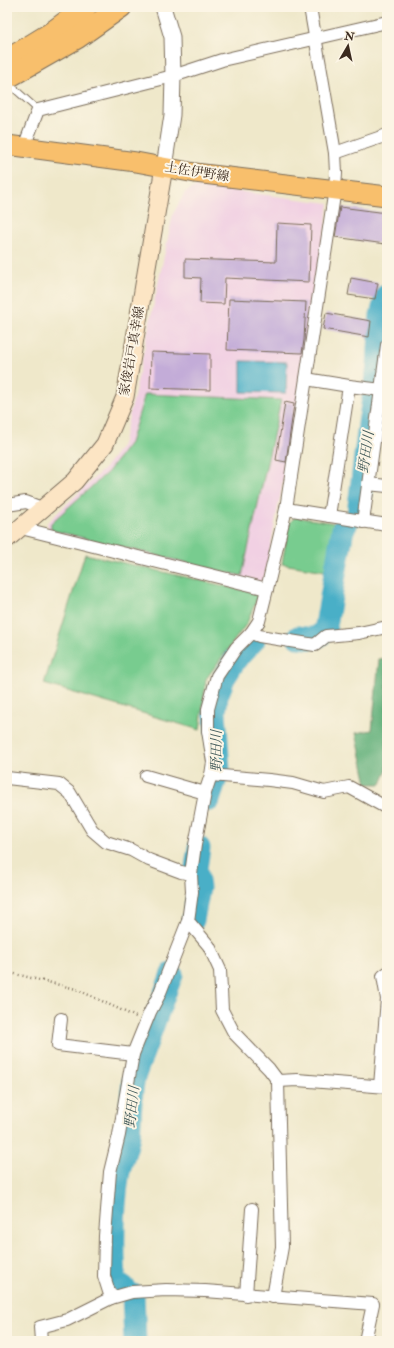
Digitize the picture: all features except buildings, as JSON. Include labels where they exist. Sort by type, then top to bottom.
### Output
[{"type":"highway","points":[[7,60],[51,33],[86,7]]},
{"type":"highway","points":[[7,78],[77,38],[121,7]]},
{"type":"main road","name":"土佐伊野線","points":[[15,146],[136,162],[195,173],[387,196]]},
{"type":"main road","name":"家俊岩戸真幸線","points":[[7,539],[75,481],[105,444],[125,397],[164,167]]},
{"type":"street","points":[[163,7],[172,37],[173,76],[172,115],[164,167]]},
{"type":"street","points":[[111,1298],[104,1276],[105,1236],[110,1172],[119,1135],[133,1054],[146,1021],[159,995],[188,921],[192,892],[191,874],[205,793],[212,775],[213,762],[208,731],[208,709],[217,676],[236,648],[251,633],[259,621],[286,509],[335,190],[336,173],[335,153],[310,7]]},
{"type":"street","points":[[15,146],[38,110],[173,76],[222,60],[387,22]]},
{"type":"street","points":[[335,153],[387,135]]},
{"type":"street","points":[[363,522],[387,345]]},
{"type":"street","points":[[306,379],[366,389],[382,390]]},
{"type":"street","points":[[329,516],[349,386]]},
{"type":"street","points":[[368,484],[387,486]]},
{"type":"street","points":[[7,505],[26,502],[42,508]]},
{"type":"street","points":[[286,509],[387,525]]},
{"type":"street","points":[[21,528],[267,590]]},
{"type":"street","points":[[251,633],[259,636],[315,645],[326,636],[359,633],[387,627]]},
{"type":"street","points":[[212,775],[293,783],[324,792],[350,787],[387,808]]},
{"type":"street","points":[[146,776],[205,793]]},
{"type":"street","points":[[7,778],[59,784],[70,793],[92,830],[106,842],[131,850],[149,860],[181,872],[191,874]]},
{"type":"street","points":[[188,921],[209,946],[220,970],[222,1010],[234,1033],[270,1068],[278,1082],[282,1247],[273,1297]]},
{"type":"street","points":[[278,1082],[297,1080],[383,1086],[387,999],[383,976],[387,973]]},
{"type":"street","points":[[61,1019],[58,1045],[133,1054]]},
{"type":"street","points":[[246,1294],[252,1209]]},
{"type":"street","points":[[41,1341],[40,1327],[67,1320],[111,1298],[132,1292],[166,1290],[205,1291],[373,1304],[365,1341]]},
{"type":"lane","points":[[7,82],[38,110]]},
{"type":"path","points":[[7,972],[76,989],[146,1021]]},
{"type":"shaded area","points":[[197,186],[329,203],[300,394],[264,580],[257,584],[49,531],[47,523],[105,468],[122,445],[134,397],[173,214],[185,192]]},
{"type":"green space","points":[[145,394],[281,400],[242,576],[51,530],[51,523],[108,472],[130,443]]},
{"type":"green space","points":[[295,517],[342,524],[332,572],[282,564],[289,523]]},
{"type":"green space","points":[[85,554],[259,594],[247,623],[206,679],[200,730],[44,684]]},
{"type":"green space","points":[[387,658],[387,770],[381,784],[367,784],[356,733],[372,730],[379,659]]},
{"type":"water","points":[[241,361],[287,362],[286,393],[241,392]]},
{"type":"waterway","name":"野田川","points":[[358,514],[378,366],[381,315],[387,295]]},
{"type":"waterway","name":"野田川","points":[[298,637],[313,638],[319,636],[325,631],[343,529],[346,525]]},
{"type":"waterway","name":"野田川","points":[[209,800],[219,771],[215,712],[217,696],[224,678],[236,659],[254,640]]},
{"type":"waterway","name":"野田川","points":[[193,920],[199,888],[196,868],[199,848]]},
{"type":"waterway","name":"野田川","points":[[124,1287],[115,1281],[114,1229],[118,1177],[129,1135],[134,1077],[172,974]]},
{"type":"waterway","name":"野田川","points":[[133,1295],[135,1341]]}]
